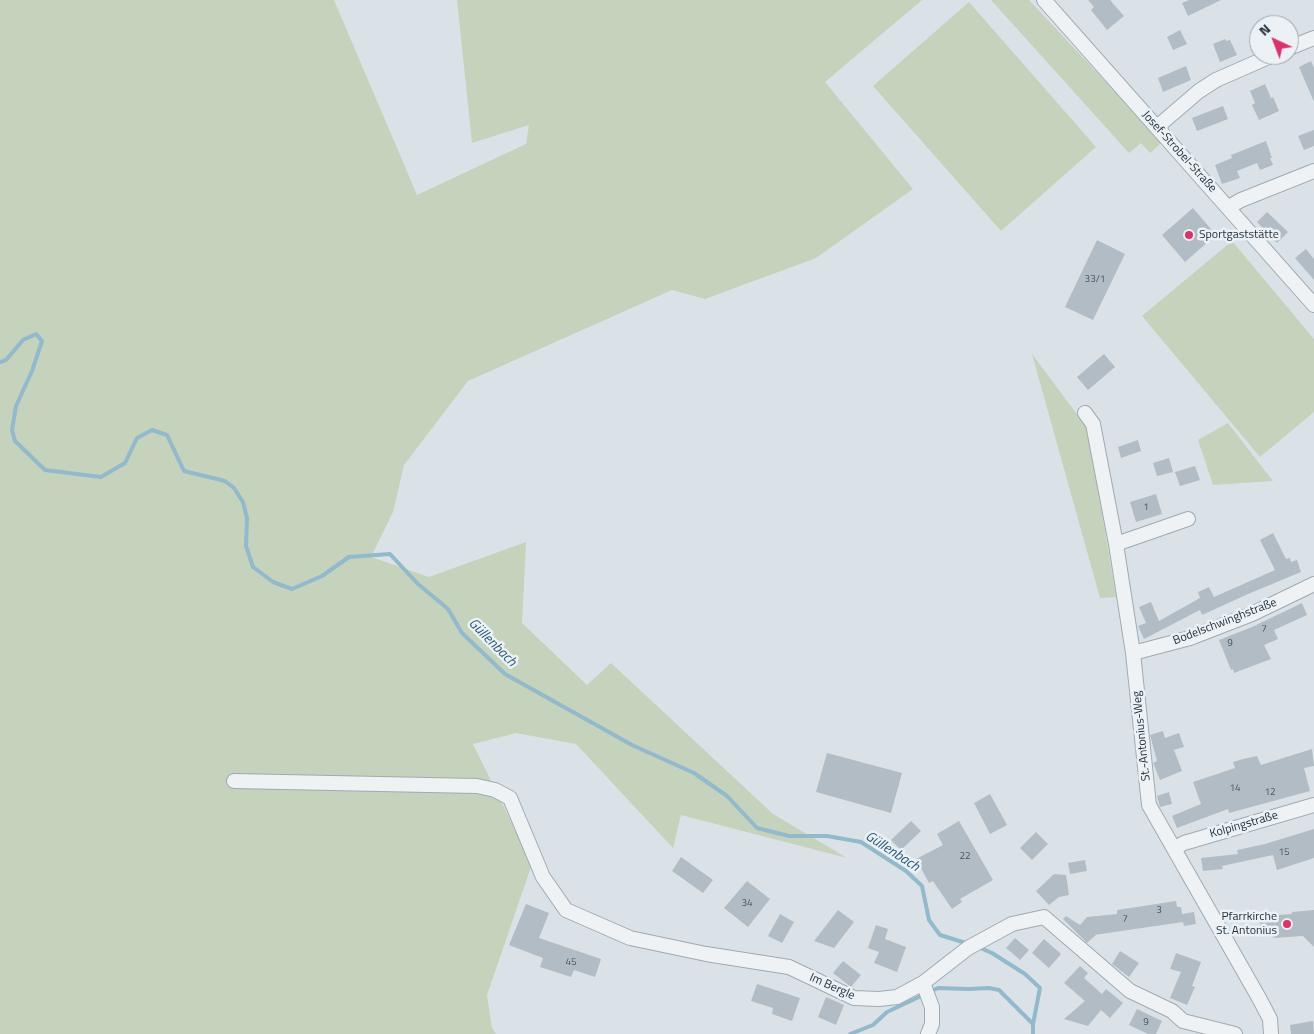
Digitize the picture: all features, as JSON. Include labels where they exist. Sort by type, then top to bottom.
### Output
[{"type":"street","name":"Josef-Strobel-Straße","points":[[1044,0],[1314,305]]},
{"type":"street","points":[[1299,44],[1314,38]]},
{"type":"street","points":[[1157,127],[1199,90],[1216,80],[1250,65]]},
{"type":"street","points":[[1229,207],[1240,200],[1314,171]]},
{"type":"street","name":"St.-Antonius-Weg","points":[[1085,413],[1093,424],[1116,544],[1133,653],[1149,805],[1259,998],[1270,1019],[1271,1034]]},
{"type":"street","points":[[1116,544],[1188,519]]},
{"type":"street","name":"Bodelschwinghstraße","points":[[1133,653],[1190,638],[1252,614],[1314,584]]},
{"type":"street","name":"Im Bergle","points":[[234,781],[477,786],[495,790],[510,798],[543,877],[566,910],[630,938],[706,954],[789,967],[854,998],[879,1000],[897,997],[924,984],[968,948],[988,937],[1012,924],[1044,917],[1130,991],[1172,1011],[1183,1021],[1235,1034]]},
{"type":"street","name":"Kolpingstraße","points":[[1175,848],[1184,843],[1314,805]]},
{"type":"street","points":[[924,984],[931,1005],[932,1024],[928,1034]]},
{"type":"green space","points":[[0,0],[334,0],[417,195],[526,144],[529,125],[472,143],[457,0],[922,0],[825,82],[913,189],[816,258],[705,299],[672,290],[468,381],[404,465],[393,512],[371,557],[429,577],[526,542],[522,623],[587,685],[611,663],[773,814],[847,858],[681,815],[673,848],[576,744],[516,733],[473,744],[532,864],[487,995],[492,1028],[496,1034],[0,1034]]},
{"type":"green space","points":[[991,0],[1029,0],[1162,142],[1150,153],[1141,143],[1129,153]]},
{"type":"green space","points":[[969,2],[1096,147],[1001,231],[873,86]]},
{"type":"green space","points":[[1232,241],[1314,339],[1314,412],[1260,457],[1142,316]]},
{"type":"green space","points":[[1032,354],[1088,429],[1116,597],[1100,598]]},
{"type":"green space","points":[[1228,423],[1273,481],[1213,485],[1198,440]]},
{"type":"building","points":[[1088,0],[1110,0],[1124,16],[1107,30],[1091,10],[1094,7]]},
{"type":"building","points":[[1189,0],[1221,0],[1188,16],[1182,3]]},
{"type":"building","points":[[1180,30],[1187,44],[1173,50],[1167,37]]},
{"type":"building","points":[[1225,39],[1226,41],[1230,40],[1237,55],[1220,62],[1213,44]]},
{"type":"building","points":[[1311,61],[1314,68],[1314,102],[1299,67]]},
{"type":"building","points":[[1186,66],[1191,80],[1163,92],[1158,78]]},
{"type":"building","points":[[1265,84],[1279,111],[1259,120],[1252,105],[1255,103],[1250,91]]},
{"type":"building","points":[[1223,106],[1228,119],[1197,131],[1192,118]]},
{"type":"building","points":[[1314,130],[1314,146],[1304,150],[1298,136]]},
{"type":"building","points":[[1266,141],[1273,165],[1260,170],[1257,163],[1237,171],[1240,178],[1222,184],[1215,165],[1232,158],[1231,155]]},
{"type":"building","name":"Sportgaststätte","points":[[1193,208],[1216,235],[1185,262],[1162,235]]},
{"type":"building","points":[[1267,212],[1288,232],[1277,243],[1257,222]]},
{"type":"building","points":[[1097,240],[1125,254],[1093,320],[1065,307]]},
{"type":"building","points":[[1306,249],[1314,259],[1314,280],[1295,258]]},
{"type":"building","points":[[1104,354],[1115,367],[1088,390],[1077,377]]},
{"type":"building","points":[[1138,440],[1141,451],[1121,458],[1118,447]]},
{"type":"building","points":[[1169,458],[1173,472],[1157,476],[1153,463]]},
{"type":"building","points":[[1195,466],[1200,480],[1180,486],[1175,472]]},
{"type":"building","points":[[1156,494],[1162,514],[1136,522],[1130,502]]},
{"type":"building","points":[[1273,533],[1286,559],[1290,558],[1291,562],[1297,560],[1301,572],[1202,615],[1200,610],[1144,639],[1138,626],[1146,623],[1139,607],[1151,602],[1159,621],[1200,598],[1198,592],[1209,587],[1214,597],[1275,570],[1260,540]]},
{"type":"building","points":[[1302,603],[1307,615],[1274,630],[1278,639],[1264,645],[1271,659],[1234,673],[1233,669],[1231,670],[1219,640],[1252,627]]},
{"type":"building","points":[[1163,731],[1165,738],[1179,733],[1184,747],[1174,750],[1182,771],[1160,780],[1153,763],[1157,761],[1150,735]]},
{"type":"building","points":[[1312,749],[1314,766],[1304,768],[1310,791],[1229,813],[1228,809],[1177,828],[1172,816],[1201,804],[1193,782],[1235,768],[1233,762],[1243,759],[1257,756],[1261,765]]},
{"type":"building","points":[[827,753],[902,773],[891,813],[816,792]]},
{"type":"building","points":[[1169,792],[1172,804],[1160,807],[1157,796]]},
{"type":"building","points":[[990,794],[1007,825],[990,834],[974,803]]},
{"type":"building","points":[[911,821],[921,831],[901,850],[891,840]]},
{"type":"building","points":[[959,821],[993,880],[960,899],[962,902],[952,909],[933,881],[929,883],[916,859],[943,845],[937,834]]},
{"type":"building","points":[[1314,829],[1314,858],[1277,870],[1273,855],[1222,866],[1223,869],[1203,871],[1201,858],[1238,854],[1237,850],[1265,844]]},
{"type":"building","points":[[1036,832],[1048,844],[1032,860],[1020,848]]},
{"type":"building","points":[[681,857],[713,880],[703,893],[672,871]]},
{"type":"building","points":[[1085,860],[1087,871],[1070,874],[1068,863]]},
{"type":"building","points":[[1054,874],[1066,875],[1069,895],[1059,897],[1049,905],[1036,891]]},
{"type":"building","points":[[747,881],[770,899],[748,927],[724,908]]},
{"type":"building","points":[[1176,901],[1177,907],[1181,907],[1182,914],[1194,912],[1196,924],[1184,926],[1183,922],[1094,935],[1096,935],[1087,943],[1063,919],[1066,916],[1080,925],[1087,917],[1117,914],[1117,910]]},
{"type":"building","points":[[526,904],[549,913],[539,938],[601,959],[595,977],[574,970],[571,977],[540,967],[543,958],[509,945]]},
{"type":"building","points":[[838,910],[854,922],[834,948],[814,941]]},
{"type":"building","name":"Pfarrkirche St. Antonius","points":[[1314,910],[1314,947],[1303,936],[1274,938],[1268,933],[1261,933],[1260,916],[1292,914],[1292,912]]},
{"type":"building","points":[[780,914],[794,922],[782,943],[768,936]]},
{"type":"building","points":[[876,925],[888,929],[885,939],[906,947],[897,972],[874,963],[879,952],[868,948]]},
{"type":"building","points":[[1015,938],[1029,950],[1020,960],[1006,948]]},
{"type":"building","points":[[1044,939],[1061,954],[1049,968],[1032,953]]},
{"type":"building","points":[[1120,951],[1139,963],[1129,977],[1112,964]]},
{"type":"building","points":[[1176,953],[1201,962],[1192,986],[1195,987],[1187,1005],[1170,998],[1181,972],[1170,969]]},
{"type":"building","points":[[843,961],[861,975],[851,987],[833,973]]},
{"type":"building","points":[[1080,966],[1088,973],[1084,978],[1102,994],[1106,989],[1123,1003],[1110,1018],[1101,1010],[1088,1026],[1064,1019],[1085,1001],[1064,983]]},
{"type":"building","points":[[757,984],[800,998],[792,1021],[772,1014],[773,1008],[751,1001]]},
{"type":"building","points":[[826,997],[844,1005],[836,1025],[818,1017]]},
{"type":"building","points":[[1137,1009],[1162,1021],[1156,1034],[1148,1034],[1129,1025]]},
{"type":"building","points":[[1313,1021],[1314,1034],[1291,1034],[1290,1025]]},
{"type":"waterway","name":"Güllenbach","points":[[0,362],[6,360],[23,340],[36,334],[42,341],[32,371],[16,406],[12,430],[15,441],[45,470],[101,477],[125,463],[137,438],[152,430],[167,435],[184,471],[225,481],[234,488],[243,502],[247,518],[246,546],[253,567],[273,582],[292,589],[322,576],[349,557],[390,554],[418,584],[448,609],[462,633],[505,674],[632,745],[694,773],[727,796],[757,828],[789,836],[827,836],[861,842],[906,871],[922,886],[929,920],[940,935],[969,944]]},
{"type":"waterway","name":"Güllenbach","points":[[978,947],[992,953],[1025,974],[1040,988],[1033,1024],[1033,1034]]},
{"type":"waterway","points":[[850,1034],[873,1025],[887,1012],[938,988],[989,988],[999,990],[1033,1024]]},
{"type":"place","name":"Sportgaststätte","points":[[1189,235]]},
{"type":"place","name":"Pfarrkirche St. Antonius","points":[[1287,924]]}]
